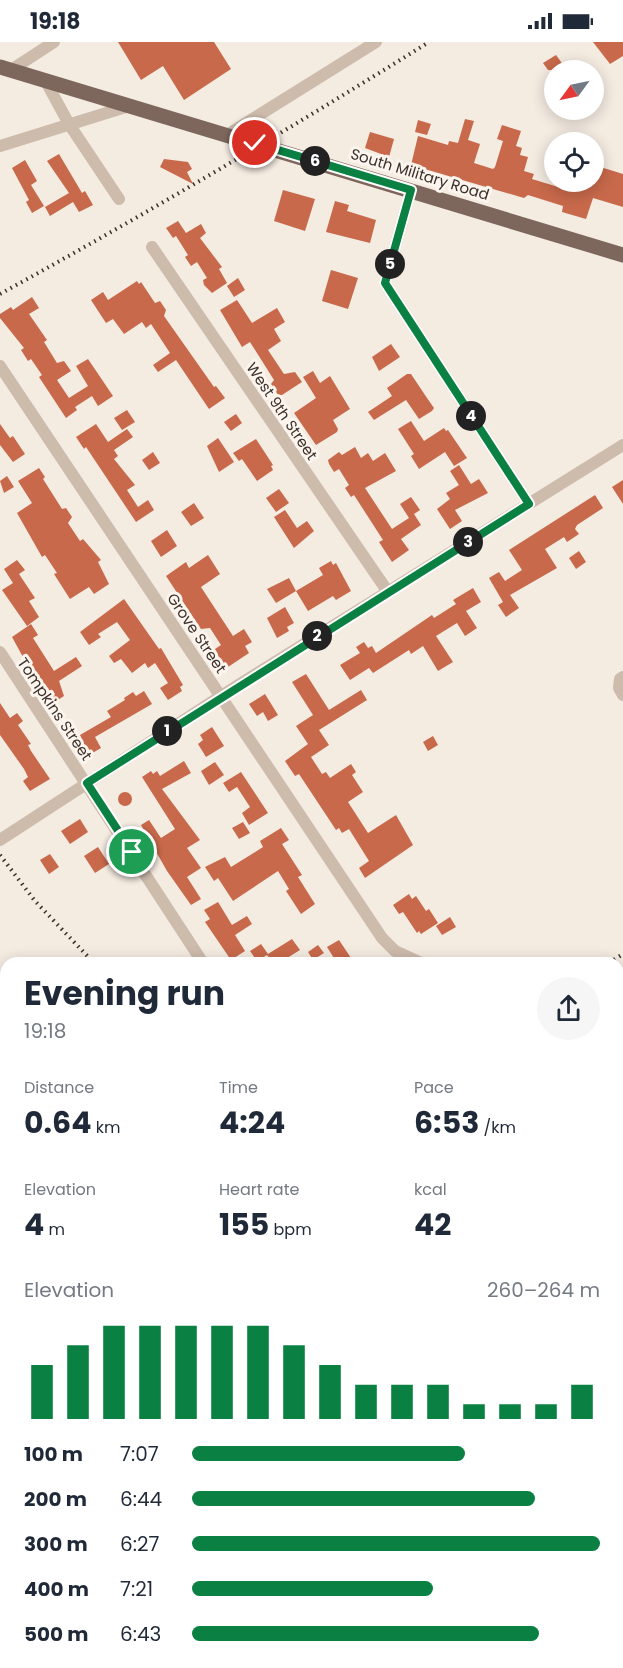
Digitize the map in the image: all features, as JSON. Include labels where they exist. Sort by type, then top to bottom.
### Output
[{"type":"main road","name":"South Military Road","points":[[5,68],[623,255]]},
{"type":"street","points":[[5,68],[53,42]]},
{"type":"street","points":[[227,135],[376,42]]},
{"type":"street","points":[[45,80],[69,124],[119,199]]},
{"type":"street","points":[[0,146],[130,105]]},
{"type":"street","points":[[411,190],[385,283],[529,504]]},
{"type":"street","name":"West 9th Street","points":[[152,247],[388,592]]},
{"type":"street","name":"Grove Street","points":[[0,366],[382,938],[395,951],[408,957]]},
{"type":"street","points":[[0,840],[221,696],[623,445]]},
{"type":"street","name":"Tompkins Street","points":[[0,652],[199,957]]},
{"type":"street","points":[[623,677],[620,679],[619,688],[623,694]]},
{"type":"building","points":[[118,42],[214,42],[231,69],[184,100],[163,66],[141,80]]},
{"type":"building","points":[[593,42],[623,42],[623,56],[610,64]]},
{"type":"building","points":[[556,55],[560,60],[548,60]]},
{"type":"building","points":[[465,119],[474,121],[468,140],[480,144],[474,163],[493,169],[503,141],[497,139],[502,125],[521,131],[516,146],[522,148],[520,155],[528,157],[524,171],[534,174],[532,179],[544,183],[544,192],[604,192],[604,168],[623,174],[623,207],[593,198],[586,219],[562,212],[563,206],[528,195],[524,198],[411,165],[418,136],[448,145],[449,141],[458,143]]},
{"type":"building","points":[[418,120],[431,124],[427,135],[415,132]]},
{"type":"building","points":[[370,132],[394,139],[389,157],[365,148]]},
{"type":"building","points":[[59,154],[82,193],[85,191],[93,205],[79,212],[73,202],[50,216],[45,207],[69,193],[47,161]]},
{"type":"building","points":[[164,159],[188,162],[192,169],[187,172],[193,184],[160,167]]},
{"type":"building","points":[[25,160],[37,181],[31,185],[44,206],[32,213],[26,202],[29,200],[12,168]]},
{"type":"building","points":[[283,190],[315,199],[305,231],[274,221]]},
{"type":"building","points":[[335,201],[349,205],[347,211],[376,220],[370,243],[326,232]]},
{"type":"building","points":[[178,221],[186,233],[201,224],[206,233],[200,238],[222,267],[219,269],[227,283],[212,293],[204,285],[203,280],[207,278],[197,262],[191,266],[185,257],[188,255],[176,236],[173,238],[166,228]]},
{"type":"building","points":[[331,270],[358,278],[348,309],[322,301]]},
{"type":"building","points":[[238,278],[245,290],[234,297],[227,286]]},
{"type":"building","points":[[137,281],[139,284],[141,282],[155,303],[160,301],[166,310],[164,316],[214,387],[216,386],[225,398],[209,409],[176,360],[158,372],[153,365],[170,353],[151,324],[146,328],[142,322],[124,334],[113,319],[106,323],[91,300],[103,292],[108,300]]},
{"type":"building","points":[[32,297],[39,308],[29,314],[47,340],[44,342],[57,363],[64,361],[71,371],[57,380],[69,398],[88,386],[76,366],[88,359],[113,396],[98,406],[92,396],[75,407],[77,410],[66,418],[39,377],[42,375],[31,359],[28,361],[21,350],[24,348],[0,318],[0,314],[11,307],[13,310]]},
{"type":"building","points":[[237,300],[252,323],[277,308],[285,322],[274,329],[281,341],[268,350],[284,374],[295,372],[302,382],[282,395],[278,395],[271,384],[274,380],[250,342],[242,347],[220,310]]},
{"type":"building","points":[[391,344],[400,357],[379,371],[372,357]]},
{"type":"building","points":[[313,371],[320,383],[330,376],[350,409],[333,420],[338,429],[337,432],[316,445],[294,413],[316,398],[303,377]]},
{"type":"building","points":[[407,374],[411,374],[434,408],[432,411],[419,419],[406,400],[374,420],[368,412],[392,396],[387,388]]},
{"type":"building","points":[[127,410],[135,422],[122,430],[114,418]]},
{"type":"building","points":[[236,414],[242,423],[231,431],[224,422]]},
{"type":"building","points":[[411,421],[424,441],[444,428],[448,430],[467,458],[454,466],[445,452],[419,469],[411,456],[414,454],[398,429]]},
{"type":"building","points":[[0,424],[10,438],[13,436],[25,454],[13,462],[0,445]]},
{"type":"building","points":[[96,424],[108,442],[127,429],[133,437],[114,450],[118,456],[114,459],[135,485],[127,490],[138,507],[148,500],[154,510],[136,522],[86,447],[84,449],[76,437]]},
{"type":"building","points":[[218,438],[234,462],[219,472],[207,446]]},
{"type":"building","points":[[256,439],[273,465],[271,466],[273,470],[257,481],[242,459],[239,461],[233,453]]},
{"type":"building","points":[[355,447],[361,458],[368,453],[373,461],[385,453],[396,471],[365,488],[392,529],[409,518],[400,504],[411,497],[420,510],[414,514],[421,525],[401,539],[409,550],[392,562],[379,542],[383,540],[354,495],[351,497],[345,488],[349,485],[339,469],[334,472],[329,464],[328,460],[339,452],[342,455]]},
{"type":"building","points":[[153,452],[160,463],[149,470],[142,460]]},
{"type":"building","points":[[459,465],[471,484],[479,479],[488,493],[455,510],[462,521],[450,529],[437,509],[450,499],[446,493],[459,485],[450,471]]},
{"type":"building","points":[[39,468],[45,477],[43,479],[62,509],[66,508],[72,517],[68,523],[80,541],[83,539],[101,560],[98,562],[109,584],[94,594],[89,587],[70,599],[54,574],[57,573],[45,555],[42,557],[17,513],[32,503],[18,481]]},
{"type":"building","points":[[7,476],[14,487],[4,493],[0,481]]},
{"type":"building","points":[[623,480],[623,504],[612,487]]},
{"type":"building","points":[[279,489],[289,503],[276,512],[266,498]]},
{"type":"building","points":[[595,495],[603,508],[577,525],[575,529],[579,534],[567,542],[564,537],[545,549],[557,568],[510,595],[519,608],[506,617],[498,605],[503,602],[489,578],[499,572],[505,581],[522,570],[509,550]]},
{"type":"building","points":[[194,503],[204,518],[191,526],[181,512]]},
{"type":"building","points":[[285,510],[297,528],[307,521],[314,531],[294,548],[274,517]]},
{"type":"building","points":[[167,530],[177,546],[161,557],[151,541]]},
{"type":"building","points":[[579,551],[586,562],[576,569],[569,558]]},
{"type":"building","points":[[208,555],[220,574],[201,587],[233,636],[244,629],[252,642],[245,646],[249,653],[225,669],[215,649],[221,645],[210,628],[201,629],[166,576],[186,562],[189,568]]},
{"type":"building","points":[[17,560],[25,570],[19,574],[35,598],[29,601],[39,617],[27,626],[2,590],[13,583],[4,569]]},
{"type":"building","points":[[331,561],[333,565],[336,563],[351,591],[336,600],[333,596],[308,611],[296,591],[323,575],[319,568]]},
{"type":"building","points":[[289,578],[296,591],[276,603],[267,589]]},
{"type":"building","points":[[473,588],[481,602],[466,611],[477,628],[465,636],[457,623],[436,636],[453,662],[438,671],[423,646],[411,654],[409,650],[373,673],[369,668],[350,680],[340,665],[360,653],[356,647],[364,642],[368,648],[372,646],[376,653],[432,615],[434,618],[456,604],[453,600]]},
{"type":"building","points":[[124,599],[159,649],[161,648],[183,685],[180,687],[182,691],[168,700],[160,688],[168,683],[155,663],[148,668],[145,663],[132,673],[121,659],[114,663],[109,656],[130,640],[117,622],[98,634],[101,637],[89,645],[80,632]]},
{"type":"building","points":[[285,607],[294,623],[287,627],[289,631],[277,638],[267,618]]},
{"type":"building","points":[[31,624],[38,635],[33,638],[54,671],[76,657],[82,666],[59,681],[64,696],[53,703],[46,692],[48,690],[37,673],[35,674],[29,668],[12,637]]},
{"type":"building","points":[[306,674],[329,710],[361,690],[367,700],[319,730],[329,745],[311,757],[322,774],[326,772],[330,778],[351,764],[356,772],[352,775],[363,792],[348,802],[368,833],[396,815],[413,845],[365,878],[359,868],[369,861],[349,829],[342,833],[339,828],[336,830],[299,774],[295,776],[285,761],[308,744],[296,726],[313,715],[292,682]]},
{"type":"building","points":[[144,691],[152,704],[95,737],[101,748],[89,755],[80,735],[111,717],[107,711],[125,700],[124,698],[133,692],[136,696]]},
{"type":"building","points":[[265,694],[278,715],[268,721],[263,712],[257,716],[249,704]]},
{"type":"building","points":[[0,703],[10,718],[17,713],[23,721],[18,725],[31,744],[28,745],[31,751],[50,779],[30,791],[23,781],[28,777],[24,769],[0,735]]},
{"type":"building","points":[[212,727],[224,746],[206,757],[198,744],[203,740],[200,735]]},
{"type":"building","points":[[433,736],[438,745],[428,751],[423,742]]},
{"type":"building","points":[[184,761],[191,773],[162,789],[200,840],[187,848],[201,868],[187,877],[201,899],[191,905],[167,871],[141,825],[149,820],[161,838],[175,829],[142,777],[151,771],[153,774],[157,771],[160,776]]},
{"type":"building","points":[[215,762],[224,775],[209,785],[201,771]]},
{"type":"building","points":[[241,772],[268,813],[249,825],[242,813],[250,807],[237,787],[229,792],[223,783]]},
{"type":"building","points":[[125,792],[130,794],[132,799],[130,804],[125,806],[120,804],[118,799],[120,794]]},
{"type":"building","points":[[80,819],[88,832],[70,844],[61,831]]},
{"type":"building","points":[[243,822],[250,833],[239,839],[232,828]]},
{"type":"building","points":[[281,828],[289,840],[282,844],[302,875],[298,877],[315,904],[301,914],[286,891],[289,889],[278,871],[233,901],[218,878],[214,881],[205,867],[225,857],[231,867],[263,847],[260,841]]},
{"type":"building","points":[[98,847],[109,864],[95,873],[84,856]]},
{"type":"building","points":[[50,854],[59,867],[49,874],[40,860]]},
{"type":"building","points":[[409,894],[412,899],[416,896],[426,911],[429,909],[438,923],[421,934],[419,931],[417,933],[403,912],[399,914],[393,905]]},
{"type":"building","points":[[218,902],[232,925],[247,916],[252,924],[235,935],[245,951],[236,957],[229,957],[205,922],[210,919],[204,910]]},
{"type":"building","points":[[450,917],[456,927],[442,935],[436,926]]},
{"type":"building","points":[[292,939],[300,950],[289,957],[268,957],[267,955],[254,957],[250,951],[261,944],[268,954]]},
{"type":"building","points":[[339,940],[350,957],[333,957],[327,947]]},
{"type":"building","points":[[318,945],[324,953],[318,957],[311,957],[308,952]]},
{"type":"railway","points":[[0,294],[216,171],[429,42]]},
{"type":"railway","points":[[0,855],[35,901],[88,957]]},
{"type":"railway","points":[[618,957],[623,954]]},
{"type":"route","points":[[132,852],[87,783],[529,504],[385,283],[411,190],[255,143]]}]
